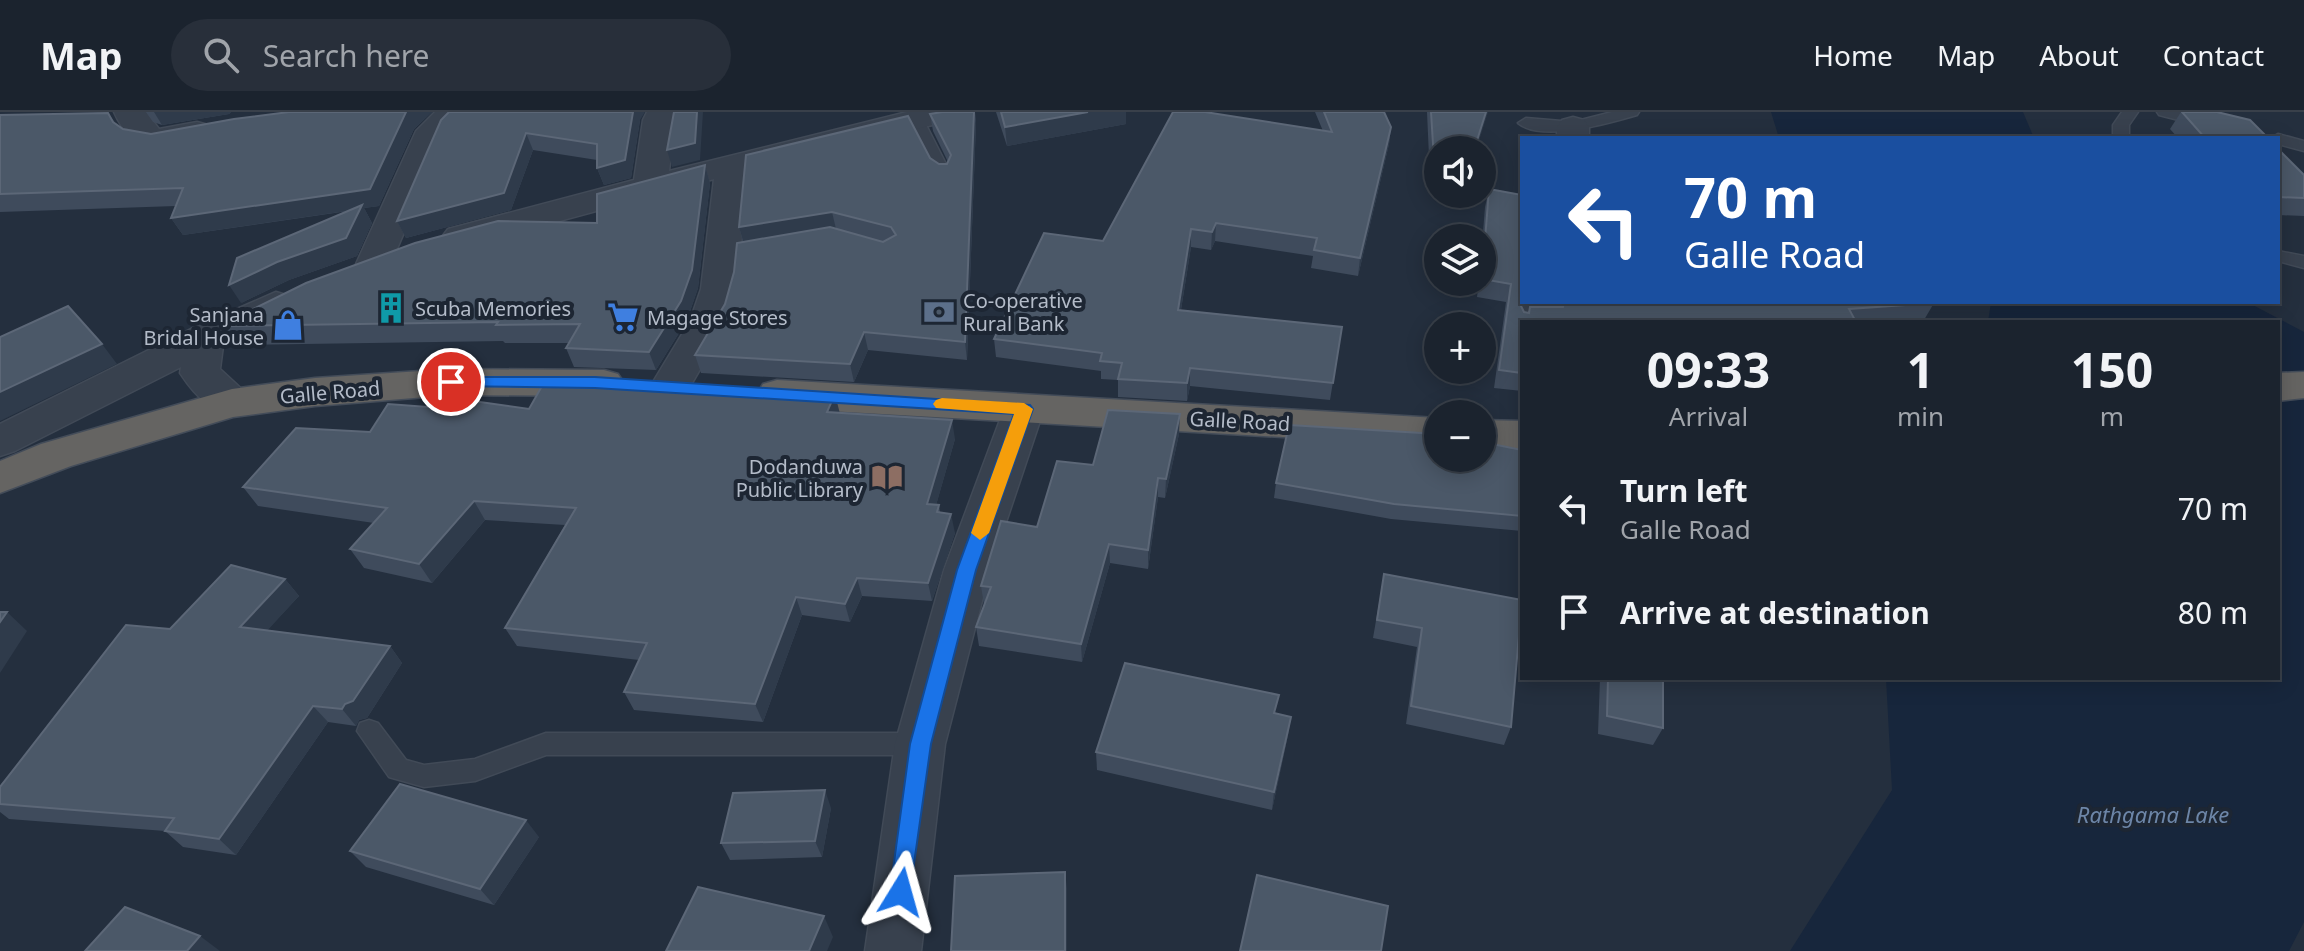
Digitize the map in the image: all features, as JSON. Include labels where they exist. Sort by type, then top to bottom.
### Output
[{"type":"highway","name":"Galle Road","points":[[0,478],[56,455],[232,403],[315,392],[451,382],[595,383],[1424,431]]},
{"type":"highway","points":[[2280,387],[2304,385]]},
{"type":"highway","points":[[1496,435],[1520,436]]},
{"type":"street","points":[[130,112],[137,130],[147,137],[162,138],[230,126]]},
{"type":"street","points":[[650,186],[659,120],[663,112]]},
{"type":"street","points":[[435,118],[360,270],[418,249],[732,164],[877,120],[931,116]]},
{"type":"street","points":[[670,387],[709,321],[730,255],[732,164]]},
{"type":"street","points":[[0,441],[303,291]]},
{"type":"street","points":[[205,338],[200,373],[232,403]]},
{"type":"street","points":[[893,951],[920,744],[967,570],[1024,409]]},
{"type":"lane","points":[[1526,123],[1573,133],[1631,112]]},
{"type":"lane","points":[[2121,136],[2121,125],[2130,112]]},
{"type":"lane","points":[[2165,112],[2228,127]]},
{"type":"lane","points":[[931,116],[943,174]]},
{"type":"lane","points":[[2280,140],[2304,146]]},
{"type":"lane","points":[[2280,256],[2304,262]]},
{"type":"lane","points":[[369,731],[398,769],[424,776],[475,770],[546,744],[920,744]]},
{"type":"water","points":[[1771,112],[2023,112],[2033,136],[1778,136]]},
{"type":"water","name":"Rathgama Lake","points":[[1991,304],[2251,304],[2304,332],[2304,922],[2289,951],[1790,951],[1892,790],[1886,680],[2280,680],[2280,320],[1988,320]]},
{"type":"building","points":[[289,112],[406,112],[370,189],[171,218],[183,188],[0,194],[0,115],[108,113],[113,122],[123,129],[151,134]]},
{"type":"building","points":[[449,112],[633,112],[625,160],[597,168],[597,144],[526,133],[504,193],[397,221],[441,120]]},
{"type":"building","points":[[674,112],[697,112],[695,143],[667,150]]},
{"type":"building","points":[[974,112],[965,342],[864,332],[850,364],[695,355],[725,304],[734,272],[737,243],[830,227],[883,242],[896,235],[891,227],[832,212],[739,227],[746,155],[908,116],[930,158],[939,164],[947,164],[951,155],[930,114]]},
{"type":"building","points":[[1001,112],[1088,112],[1005,127]]},
{"type":"building","points":[[1173,112],[1205,112],[1332,132],[1324,112],[1384,112],[1391,127],[1360,258],[1314,250],[1317,238],[1216,223],[1212,232],[1191,229],[1178,310],[1342,327],[1333,383],[1190,368],[1187,383],[1118,379],[1122,363],[1100,361],[1102,353],[994,339],[1044,233],[1103,241]]},
{"type":"building","points":[[1431,112],[1486,112],[1478,136],[1432,136]]},
{"type":"building","points":[[2182,112],[2217,112],[2250,120],[2266,136],[2203,136]]},
{"type":"building","points":[[2280,151],[2304,175],[2304,198],[2280,197]]},
{"type":"building","points":[[705,165],[692,270],[681,301],[649,352],[566,348],[580,324],[496,325],[498,322],[219,326],[306,283],[415,243],[498,221],[597,223],[597,194]]},
{"type":"building","points":[[1496,190],[1520,195],[1520,304],[1524,312],[1529,313],[1530,307],[1563,307],[1564,304],[1920,304],[1849,309],[1855,320],[1520,320],[1520,373],[1499,370],[1511,284],[1496,281],[1496,224],[1486,224],[1488,208],[1496,208]]},
{"type":"building","points":[[362,205],[346,238],[277,262],[229,285],[237,258]]},
{"type":"building","points":[[68,306],[102,344],[0,392],[0,337]]},
{"type":"building","points":[[546,379],[835,394],[827,412],[952,420],[927,504],[939,505],[937,512],[951,514],[928,583],[857,578],[845,604],[796,597],[755,704],[624,692],[647,643],[505,628],[576,508],[474,501],[419,564],[350,549],[387,508],[243,487],[296,428],[370,432],[388,404],[428,407],[438,396],[529,409]]},
{"type":"building","points":[[1108,410],[1180,414],[1166,479],[1158,478],[1148,550],[1109,544],[1081,644],[976,627],[991,587],[981,586],[1001,521],[1037,527],[1057,461],[1093,465]]},
{"type":"building","points":[[1289,425],[1424,433],[1424,472],[1496,472],[1496,445],[1520,450],[1520,516],[1394,504],[1276,483]]},
{"type":"building","points":[[231,565],[285,579],[240,627],[390,646],[353,701],[342,709],[313,706],[219,839],[165,831],[174,818],[0,804],[0,787],[126,625],[170,629]]},
{"type":"building","points":[[1384,574],[1520,600],[1511,727],[1411,706],[1422,628],[1377,620]]},
{"type":"building","points":[[1125,663],[1279,695],[1274,713],[1291,717],[1274,792],[1096,752]]},
{"type":"building","points":[[1608,680],[1663,680],[1663,728],[1607,716]]},
{"type":"building","points":[[400,784],[526,820],[480,889],[350,851]]},
{"type":"building","points":[[825,790],[815,841],[721,843],[733,793]]},
{"type":"building","points":[[1065,872],[1065,951],[951,951],[955,876]]},
{"type":"building","points":[[1257,875],[1388,906],[1381,951],[1240,951]]},
{"type":"building","points":[[698,887],[824,916],[809,951],[666,951]]},
{"type":"building","points":[[125,907],[200,936],[187,951],[85,951]]},
{"type":"slow traffic","points":[[942,404],[1024,409],[980,533]]},
{"type":"place","name":"Scuba Memories","points":[[391,308]]},
{"type":"place","name":"Co-operative Rural Bank","points":[[939,312]]},
{"type":"place","name":"Magage Stores","points":[[623,317]]},
{"type":"place","name":"Sanjana Bridal House","points":[[288,325]]},
{"type":"place","name":"Dodanduwa Public Library","points":[[887,477]]},
{"type":"route","points":[[451,382],[595,383],[1024,409],[967,570],[920,744],[901,892]]}]
